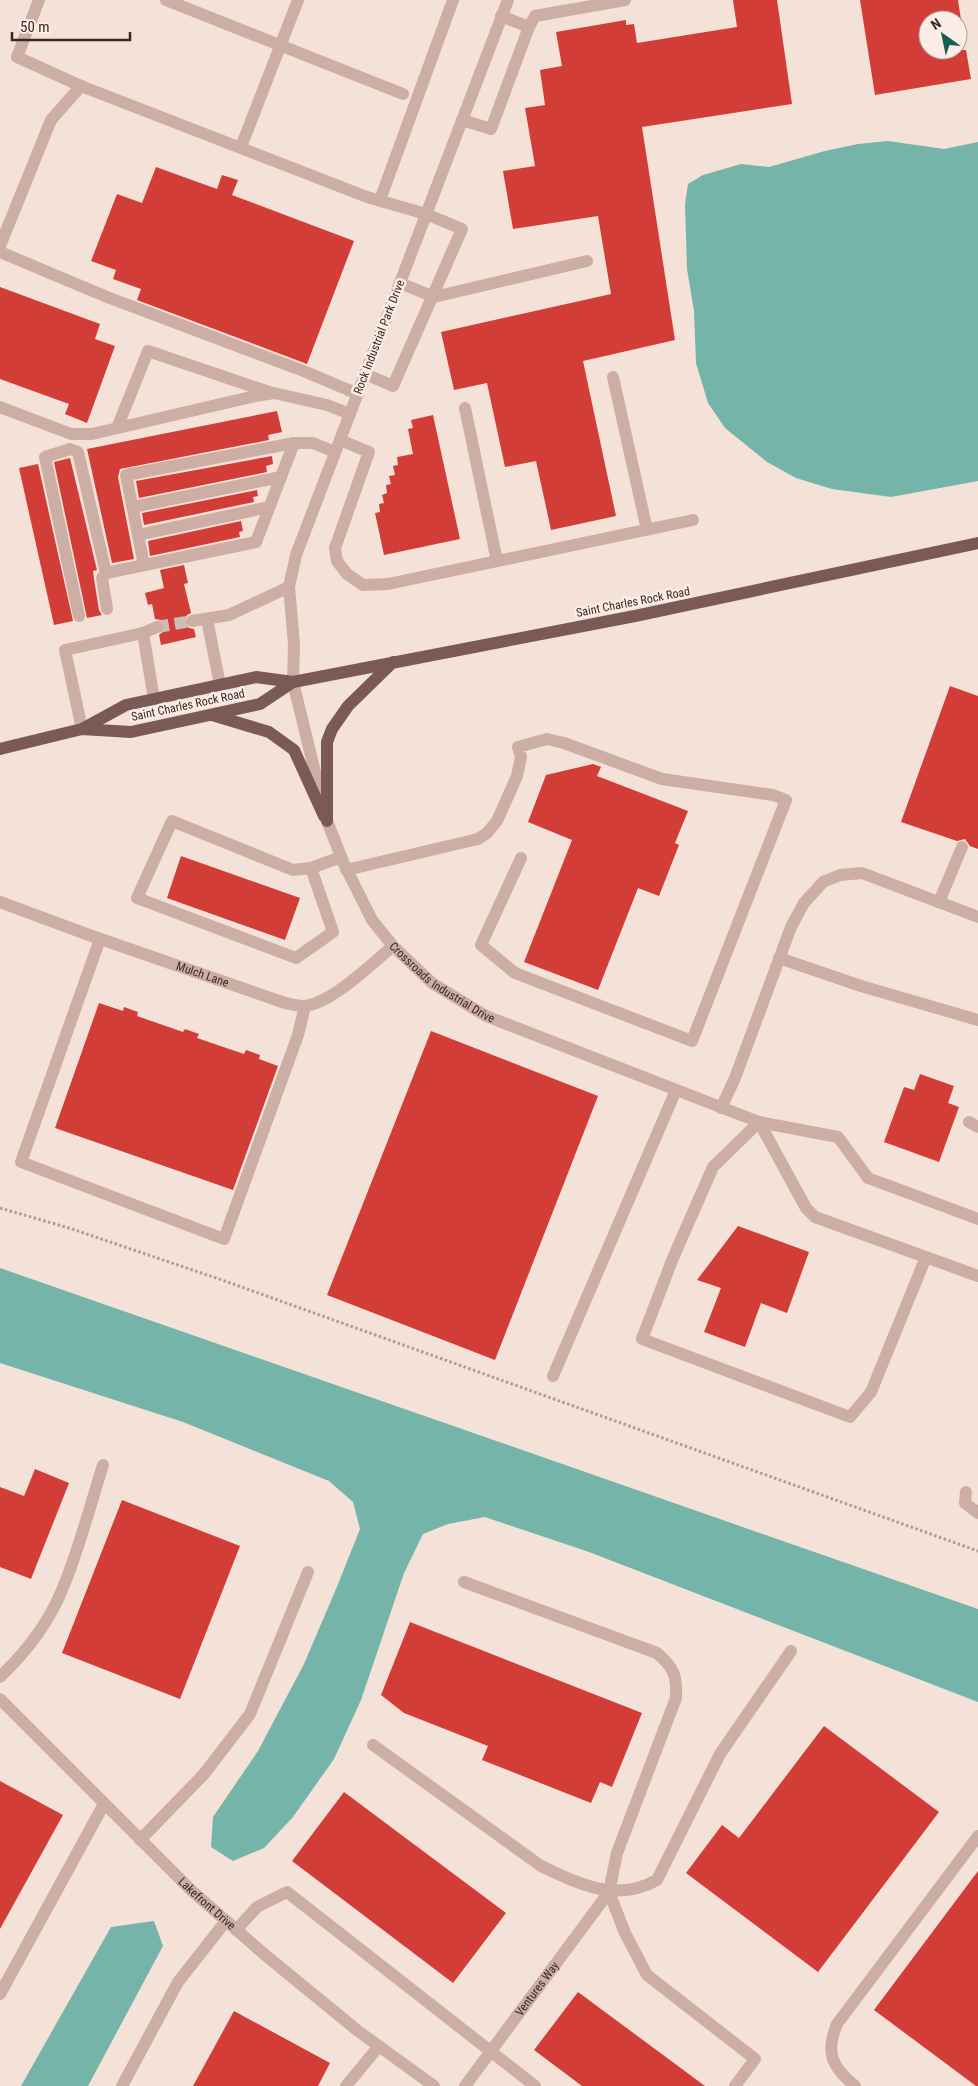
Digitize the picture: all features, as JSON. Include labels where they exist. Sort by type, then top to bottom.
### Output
[{"type":"main road","name":"Saint Charles Rock Road","points":[[0,749],[82,729],[126,705],[256,677],[293,682],[635,616],[978,543]]},
{"type":"main road","points":[[327,821],[327,742],[332,729],[348,706],[392,662]]},
{"type":"main road","name":"Saint Charles Rock Road","points":[[82,729],[131,732],[260,704],[293,682]]},
{"type":"main road","points":[[210,715],[269,732],[294,750],[327,821]]},
{"type":"street","points":[[39,0],[17,57],[81,86],[380,200],[426,214],[462,229],[434,297],[393,386],[365,374]]},
{"type":"street","points":[[166,0],[403,94]]},
{"type":"street","points":[[241,147],[298,0]]},
{"type":"street","points":[[380,200],[453,0]]},
{"type":"street","name":"Rock Industrial Park Drive","points":[[293,682],[294,644],[289,587],[296,555],[508,0]]},
{"type":"street","points":[[462,120],[491,129],[529,27],[535,16],[585,4],[625,0]]},
{"type":"street","points":[[502,16],[529,27]]},
{"type":"street","points":[[0,246],[51,120],[81,86]]},
{"type":"street","points":[[0,252],[107,298],[306,372],[358,394]]},
{"type":"street","points":[[400,283],[434,297],[587,261]]},
{"type":"street","points":[[117,428],[148,351],[274,393],[327,405],[350,414]]},
{"type":"street","points":[[613,377],[647,530]]},
{"type":"street","points":[[0,407],[71,434],[92,434],[274,393]]},
{"type":"street","points":[[465,408],[497,561]]},
{"type":"street","points":[[144,565],[126,475],[294,443],[338,446],[369,452],[335,548],[337,560],[347,574],[363,585],[388,584],[693,520]]},
{"type":"street","points":[[107,609],[102,578],[106,573],[256,542],[294,443]]},
{"type":"street","points":[[79,616],[45,457],[70,449],[78,452],[106,573]]},
{"type":"street","points":[[133,507],[280,477]]},
{"type":"street","points":[[138,534],[269,507]]},
{"type":"street","points":[[192,621],[229,616],[289,587]]},
{"type":"street","points":[[207,619],[220,685]]},
{"type":"street","points":[[82,729],[65,650],[157,627]]},
{"type":"street","points":[[143,632],[154,699]]},
{"type":"street","name":"Crossroads Industrial Drive","points":[[293,682],[327,821],[346,870],[372,920],[393,946],[432,983],[486,1016],[721,1108],[759,1122],[838,1137],[868,1178],[978,1219]]},
{"type":"street","points":[[346,870],[478,839],[487,833],[497,821],[513,784],[521,758],[518,748],[547,739],[564,743],[662,779],[773,795],[786,800],[692,1041],[515,973],[481,945],[521,858]]},
{"type":"street","points":[[310,868],[333,932],[296,958],[137,898],[172,821],[293,870],[310,868],[341,858]]},
{"type":"street","points":[[939,902],[962,847]]},
{"type":"street","points":[[721,1108],[735,1078],[791,927],[804,903],[823,882],[840,875],[862,873],[978,917]]},
{"type":"street","name":"Mulch Lane","points":[[0,902],[285,1003],[305,1006]]},
{"type":"street","points":[[100,939],[22,1162],[224,1240],[298,1035],[305,1006],[322,1000],[349,984],[393,946]]},
{"type":"street","points":[[779,958],[861,986],[978,1020]]},
{"type":"street","points":[[553,1376],[676,1090]]},
{"type":"street","points":[[926,1257],[871,1392],[850,1417],[642,1339],[673,1258],[714,1167],[759,1122],[806,1208],[814,1217],[926,1257],[978,1276]]},
{"type":"street","points":[[0,1677],[40,1630],[62,1590],[103,1465]]},
{"type":"street","points":[[966,1492],[965,1503],[978,1513]]},
{"type":"street","points":[[140,1840],[204,1774],[250,1714],[308,1572]]},
{"type":"street","points":[[464,1582],[657,1653],[670,1665],[677,1681],[676,1698],[617,1853],[609,1892],[625,1933],[647,1975],[755,2059],[735,2086]]},
{"type":"street","points":[[373,1746],[541,1866],[570,1879],[609,1892],[644,1887],[657,1880],[720,1754],[792,1651]]},
{"type":"street","name":"Lakefront Drive","points":[[0,1699],[192,1891],[358,2031],[434,2086]]},
{"type":"street","points":[[0,1994],[104,1804]]},
{"type":"street","points":[[856,2086],[842,2074],[832,2056],[831,2038],[837,2024],[978,1836]]},
{"type":"street","points":[[236,1930],[257,1907],[287,1892],[535,2086]]},
{"type":"street","name":"Ventures Way","points":[[465,2086],[609,1892]]},
{"type":"street","points":[[122,2086],[178,1982],[226,1921]]},
{"type":"street","points":[[346,2086],[379,2046]]},
{"type":"path","points":[[0,1208],[69,1228],[222,1280],[978,1551]]},
{"type":"water","points":[[888,141],[944,149],[978,142],[978,481],[891,497],[832,489],[796,478],[767,462],[725,428],[708,403],[696,363],[694,311],[687,269],[685,204],[688,184],[703,175],[741,164],[769,167],[825,151],[858,144]]},
{"type":"water","points":[[0,1268],[978,1609],[978,1702],[589,1552],[485,1517],[448,1524],[423,1534],[404,1573],[361,1700],[334,1759],[293,1817],[264,1848],[233,1861],[211,1847],[213,1817],[258,1751],[304,1664],[360,1529],[353,1502],[329,1481],[183,1422],[0,1363]]},
{"type":"water","points":[[154,1921],[163,1946],[88,2086],[21,2086],[111,1927]]},
{"type":"building","points":[[733,0],[777,0],[792,104],[642,127],[675,340],[583,361],[616,516],[551,530],[536,461],[505,467],[487,383],[454,390],[441,332],[611,294],[598,216],[513,229],[503,171],[535,166],[525,108],[545,105],[540,70],[562,66],[556,32],[626,20],[626,25],[634,24],[637,43],[737,27]]},
{"type":"building","points":[[860,0],[958,0],[960,10],[918,10],[918,60],[968,60],[971,79],[875,95]]},
{"type":"building","points":[[156,167],[217,189],[222,175],[238,180],[232,195],[354,241],[307,364],[137,300],[141,289],[113,279],[116,270],[91,261],[117,194],[142,203]]},
{"type":"building","points":[[0,287],[100,324],[95,339],[115,346],[87,423],[65,414],[69,404],[0,379]]},
{"type":"building","points":[[277,411],[282,432],[268,435],[269,440],[120,469],[118,477],[134,559],[112,563],[87,449]]},
{"type":"building","points":[[433,415],[460,539],[384,555],[375,513],[380,512],[379,504],[384,503],[382,495],[387,493],[386,485],[391,484],[389,476],[395,475],[393,466],[398,465],[397,457],[413,454],[408,429],[413,428],[411,420]]},
{"type":"building","points":[[272,456],[273,464],[266,466],[267,472],[139,498],[136,481]]},
{"type":"building","points":[[70,458],[97,570],[93,571],[99,610],[102,615],[87,618],[54,462]]},
{"type":"building","points":[[38,464],[73,621],[54,625],[19,468]]},
{"type":"building","points":[[257,490],[258,496],[253,497],[254,502],[144,525],[142,513]]},
{"type":"building","points":[[241,521],[243,531],[239,532],[240,537],[150,556],[148,541]]},
{"type":"building","points":[[184,565],[188,583],[184,584],[191,613],[187,615],[184,622],[189,628],[194,629],[196,637],[161,645],[159,635],[164,631],[165,624],[161,620],[155,619],[152,604],[148,605],[145,593],[164,588],[160,570]]},
{"type":"building","points":[[950,686],[978,696],[978,849],[970,846],[965,839],[957,841],[901,822]]},
{"type":"building","points":[[593,764],[601,767],[597,776],[688,811],[675,843],[679,845],[659,896],[638,888],[598,990],[524,962],[572,840],[528,822],[546,775]]},
{"type":"building","points":[[181,856],[300,898],[285,940],[167,898]]},
{"type":"building","points":[[99,1003],[123,1011],[124,1007],[138,1012],[137,1016],[183,1032],[185,1029],[199,1034],[197,1038],[244,1054],[246,1050],[260,1055],[259,1059],[278,1066],[233,1190],[55,1128]]},
{"type":"building","points":[[431,1031],[598,1096],[495,1360],[327,1295]]},
{"type":"building","points":[[920,1074],[954,1086],[948,1103],[959,1107],[939,1162],[884,1142],[904,1087],[914,1090]]},
{"type":"building","points":[[738,1226],[809,1252],[787,1313],[761,1303],[745,1347],[704,1332],[721,1288],[697,1280]]},
{"type":"building","points":[[35,1469],[69,1483],[31,1579],[0,1567],[0,1487],[24,1496]]},
{"type":"building","points":[[122,1500],[240,1546],[180,1699],[62,1653]]},
{"type":"building","points":[[410,1622],[642,1713],[612,1787],[600,1782],[591,1803],[482,1760],[488,1746],[404,1713],[381,1695]]},
{"type":"building","points":[[824,1726],[939,1812],[818,1972],[686,1873],[722,1825],[739,1838]]},
{"type":"building","points":[[0,1781],[63,1815],[0,1929]]},
{"type":"building","points":[[344,1792],[506,1913],[453,1983],[292,1861]]},
{"type":"building","points":[[978,1871],[978,2086],[976,2086],[874,2010]]},
{"type":"building","points":[[578,1992],[705,2086],[582,2086],[534,2050]]},
{"type":"building","points":[[234,2011],[330,2063],[318,2086],[193,2086]]},
{"type":"tunnel","points":[[157,627],[192,621]]}]
